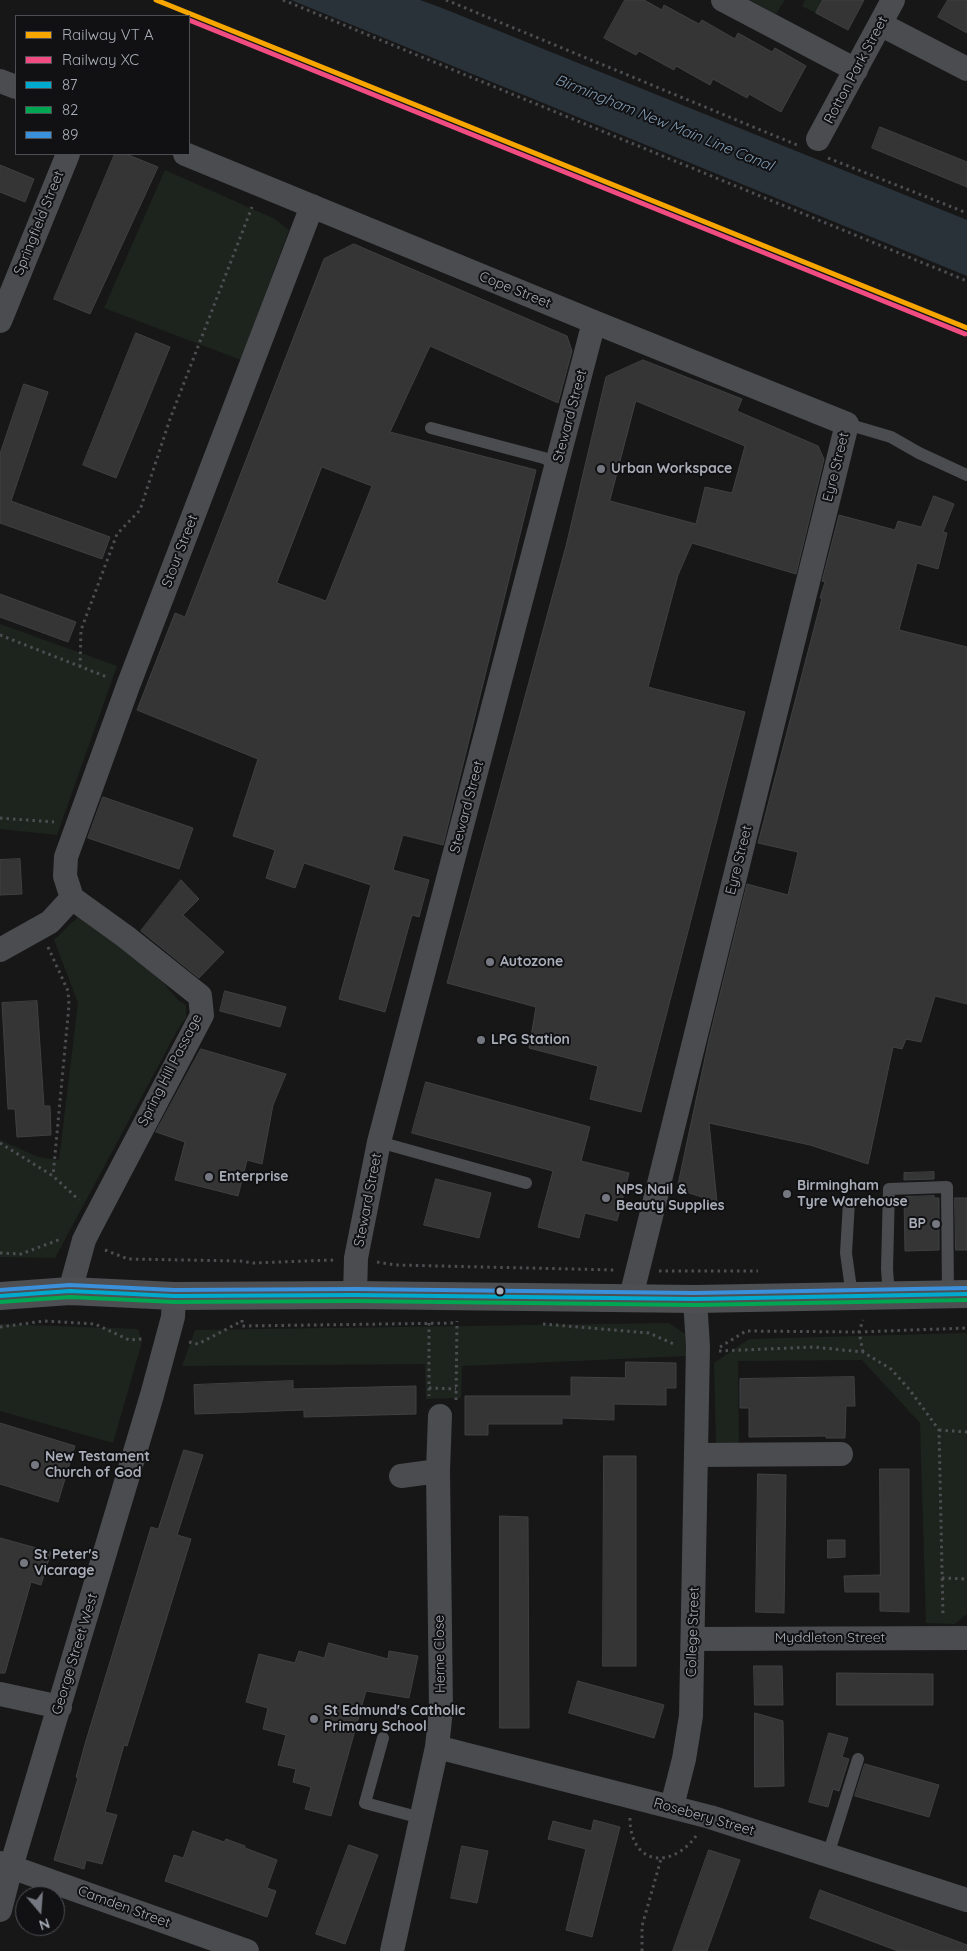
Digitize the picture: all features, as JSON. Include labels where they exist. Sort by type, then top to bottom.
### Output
[{"type":"main road","points":[[0,1279],[70,1291]]},
{"type":"main road","points":[[0,1296],[70,1291],[174,1296],[355,1295],[695,1299],[958,1295]]},
{"type":"street","points":[[723,0],[856,70]]},
{"type":"street","name":"Rotton Park Street","points":[[816,148],[893,0]]},
{"type":"street","points":[[880,24],[967,69]]},
{"type":"street","points":[[0,81],[15,87]]},
{"type":"street","name":"Springfield Street","points":[[0,321],[68,155]]},
{"type":"street","name":"Cope Street","points":[[187,155],[847,424]]},
{"type":"street","name":"Stour Street","points":[[72,898],[64,876],[66,857],[128,686],[312,206]]},
{"type":"street","name":"Steward Street","points":[[355,1295],[356,1258],[380,1142],[594,322]]},
{"type":"street","name":"Eyre Street","points":[[631,1297],[847,424]]},
{"type":"street","points":[[0,950],[50,922],[72,898]]},
{"type":"street","name":"Spring Hill Passage","points":[[70,1291],[84,1240],[202,1015],[200,996],[126,937],[72,898]]},
{"type":"street","name":"George Street West","points":[[0,1910],[5,1865],[60,1708],[152,1395],[173,1317],[174,1296]]},
{"type":"street","name":"College Street","points":[[672,1806],[684,1760],[691,1716],[697,1455],[698,1350],[695,1299]]},
{"type":"street","name":"Herne Close","points":[[392,1951],[437,1747],[441,1710],[438,1471],[440,1416]]},
{"type":"street","points":[[697,1455],[841,1454]]},
{"type":"street","points":[[401,1476],[438,1471]]},
{"type":"street","name":"Myddleton Street","points":[[694,1639],[967,1638]]},
{"type":"street","points":[[0,1694],[60,1708]]},
{"type":"street","name":"Rosebery Street","points":[[437,1747],[672,1806],[967,1900]]},
{"type":"street","name":"Camden Street","points":[[5,1865],[210,1945],[247,1951]]},
{"type":"lane","points":[[847,424],[892,437],[920,453],[967,475]]},
{"type":"lane","points":[[432,428],[544,458],[557,464]]},
{"type":"lane","points":[[380,1142],[526,1183]]},
{"type":"lane","points":[[849,1202],[846,1253],[871,1296],[887,1269],[889,1190],[947,1187],[958,1295]]},
{"type":"lane","points":[[383,1738],[365,1803],[421,1818]]},
{"type":"lane","points":[[828,1856],[858,1760]]},
{"type":"path","points":[[283,0],[967,281]]},
{"type":"path","points":[[446,0],[816,148],[967,213]]},
{"type":"path","points":[[80,667],[81,630],[117,534],[140,510],[170,419],[261,185]]},
{"type":"path","points":[[0,635],[128,686]]},
{"type":"path","points":[[0,818],[78,824]]},
{"type":"path","points":[[39,928],[68,991],[53,1176]]},
{"type":"path","points":[[0,1143],[53,1176],[96,1216]]},
{"type":"path","points":[[0,1253],[21,1254],[66,1237],[84,1240],[128,1259],[240,1260],[253,1263],[326,1261],[356,1258],[396,1266],[636,1271],[762,1271]]},
{"type":"path","points":[[429,1296],[429,1416],[455,1416],[457,1296]]},
{"type":"path","points":[[863,1352],[860,1332],[871,1296]]},
{"type":"path","points":[[0,1326],[44,1321],[94,1324],[129,1340],[168,1337],[198,1344],[242,1321],[252,1321]]},
{"type":"path","points":[[534,1323],[649,1333],[679,1346],[698,1350],[814,1347],[863,1352],[891,1369],[909,1389],[939,1430],[943,1637]]},
{"type":"path","points":[[698,1350],[719,1348],[746,1331],[860,1332],[967,1328]]},
{"type":"path","points":[[429,1388],[456,1389]]},
{"type":"path","points":[[939,1430],[967,1432]]},
{"type":"path","points":[[942,1578],[967,1579]]},
{"type":"path","points":[[630,1796],[630,1830],[636,1845],[648,1855],[661,1859],[688,1848],[710,1817]]},
{"type":"path","points":[[642,1951],[642,1926],[661,1859]]},
{"type":"shaded area","points":[[750,0],[785,0],[776,14]]},
{"type":"shaded area","points":[[805,0],[823,0],[816,13],[802,6]]},
{"type":"shaded area","points":[[165,170],[275,219],[289,230],[241,360],[104,308]]},
{"type":"shaded area","points":[[0,624],[117,666],[57,835],[0,829]]},
{"type":"shaded area","points":[[81,914],[140,955],[178,1000],[186,1005],[186,1018],[178,1029],[55,1258],[0,1257],[0,1140],[38,1157],[59,1160],[78,1003],[54,940]]},
{"type":"shaded area","points":[[669,1323],[685,1334],[687,1356],[462,1366],[461,1398],[426,1399],[425,1364],[182,1366],[195,1330]]},
{"type":"shaded area","points":[[0,1324],[138,1329],[142,1342],[113,1443],[0,1411]]},
{"type":"shaded area","points":[[967,1333],[967,1614],[955,1624],[926,1623],[920,1423],[862,1360],[738,1361],[739,1446],[716,1445],[714,1363],[749,1339]]},
{"type":"water","name":"Birmingham New Main Line Canal","points":[[291,0],[420,0],[967,220],[967,276]]},
{"type":"building","points":[[625,0],[644,0],[662,10],[664,5],[699,24],[702,20],[735,39],[738,33],[772,52],[775,48],[806,66],[781,112],[749,94],[747,98],[713,79],[710,85],[676,66],[674,70],[639,51],[636,55],[604,38]]},
{"type":"building","points":[[823,0],[864,0],[848,30],[816,13]]},
{"type":"building","points":[[948,0],[967,0],[967,33],[938,17]]},
{"type":"building","points":[[880,127],[967,162],[967,187],[872,148]]},
{"type":"building","points":[[115,155],[128,155],[158,167],[90,314],[54,299]]},
{"type":"building","points":[[0,165],[34,179],[25,202],[0,192]]},
{"type":"building","points":[[354,244],[567,336],[572,351],[558,403],[430,346],[390,432],[536,470],[443,845],[403,835],[393,870],[429,880],[419,917],[412,915],[385,1012],[339,999],[371,885],[304,863],[295,888],[266,878],[275,850],[233,836],[258,759],[137,710],[175,613],[185,617],[324,259]],"holes":[[[322,467],[372,486],[326,601],[277,583]]]},
{"type":"building","points":[[136,333],[170,347],[116,478],[83,465]]},
{"type":"building","points":[[643,360],[742,399],[737,411],[818,446],[824,459],[796,574],[692,543],[678,575],[648,687],[745,712],[641,1112],[590,1099],[598,1066],[529,1048],[536,1007],[447,983],[566,546],[606,377]],"holes":[[[636,401],[745,446],[732,493],[705,487],[696,524],[610,501]]]},
{"type":"building","points":[[24,384],[48,392],[11,501],[110,537],[102,559],[0,523],[0,454]]},
{"type":"building","points":[[934,496],[954,504],[943,532],[947,533],[938,569],[917,563],[899,630],[967,647],[967,1004],[935,996],[921,1042],[906,1039],[902,1049],[893,1047],[868,1164],[810,1145],[709,1123],[717,1202],[677,1189],[709,1039],[747,884],[788,895],[798,852],[758,843],[822,598],[820,598],[825,582],[822,581],[839,515],[895,530],[898,521],[921,527]]},
{"type":"building","points":[[0,594],[76,622],[68,642],[0,617]]},
{"type":"building","points":[[103,797],[193,828],[179,869],[88,838]]},
{"type":"building","points":[[20,859],[22,894],[0,895],[0,860]]},
{"type":"building","points":[[181,880],[199,899],[183,915],[224,952],[199,978],[141,931]]},
{"type":"building","points":[[225,991],[286,1007],[280,1027],[220,1011]]},
{"type":"building","points":[[37,1001],[44,1106],[50,1106],[51,1135],[17,1137],[15,1109],[8,1109],[2,1003]]},
{"type":"building","points":[[201,1049],[286,1074],[273,1105],[262,1164],[247,1160],[238,1196],[175,1180],[185,1142],[156,1132]]},
{"type":"building","points":[[426,1082],[590,1127],[581,1161],[629,1173],[617,1221],[585,1213],[579,1238],[538,1227],[553,1171],[412,1133]]},
{"type":"building","points":[[934,1172],[934,1179],[904,1180],[904,1173]]},
{"type":"building","points":[[436,1179],[491,1193],[479,1238],[424,1225]]},
{"type":"building","points":[[934,1196],[934,1198],[939,1198],[939,1250],[905,1251],[904,1197]]},
{"type":"building","points":[[955,1198],[967,1198],[967,1250],[956,1250]]},
{"type":"building","points":[[626,1362],[676,1363],[676,1388],[666,1388],[666,1405],[614,1404],[614,1420],[562,1418],[562,1424],[488,1424],[488,1435],[465,1435],[465,1396],[571,1396],[571,1377],[625,1378]]},
{"type":"building","points":[[854,1377],[855,1406],[846,1406],[845,1438],[826,1438],[826,1436],[749,1437],[749,1408],[740,1408],[740,1379]]},
{"type":"building","points":[[293,1381],[293,1389],[416,1386],[416,1414],[304,1417],[304,1410],[195,1414],[194,1385]]},
{"type":"building","name":"New Testament Church of God","points":[[0,1423],[75,1446],[58,1502],[0,1484]]},
{"type":"building","points":[[184,1450],[203,1455],[177,1535],[191,1539],[127,1746],[124,1745],[105,1812],[117,1815],[102,1864],[86,1860],[84,1869],[54,1860],[78,1778],[76,1777],[85,1744],[151,1527],[158,1529]]},
{"type":"building","points":[[604,1456],[636,1456],[636,1666],[603,1666]]},
{"type":"building","points":[[880,1469],[909,1469],[909,1612],[880,1611],[880,1592],[845,1592],[844,1576],[880,1575]]},
{"type":"building","points":[[758,1474],[786,1475],[784,1613],[756,1612]]},
{"type":"building","points":[[500,1516],[528,1517],[529,1728],[500,1728]]},
{"type":"building","points":[[0,1538],[51,1552],[41,1585],[31,1582],[5,1673],[0,1673]]},
{"type":"building","points":[[828,1540],[845,1540],[845,1557],[828,1558]]},
{"type":"building","points":[[329,1643],[388,1659],[389,1651],[418,1656],[409,1698],[366,1691],[331,1816],[305,1809],[311,1787],[293,1782],[296,1769],[278,1765],[286,1735],[263,1729],[268,1708],[246,1702],[259,1654],[295,1663],[299,1651],[324,1658]]},
{"type":"building","points":[[754,1666],[782,1666],[783,1705],[755,1705]]},
{"type":"building","points":[[837,1673],[933,1674],[933,1705],[837,1705]]},
{"type":"building","points":[[578,1681],[664,1705],[654,1738],[569,1713]]},
{"type":"building","points":[[755,1713],[783,1721],[784,1786],[755,1787]]},
{"type":"building","points":[[829,1733],[848,1738],[842,1757],[849,1759],[839,1791],[833,1789],[828,1807],[809,1802]]},
{"type":"building","points":[[865,1764],[939,1785],[929,1817],[855,1796]]},
{"type":"building","points":[[594,1820],[620,1827],[592,1937],[566,1930],[586,1849],[548,1839],[553,1821],[591,1831]]},
{"type":"building","points":[[193,1831],[224,1842],[226,1839],[277,1860],[267,1888],[276,1891],[267,1917],[165,1881],[174,1855],[183,1858]]},
{"type":"building","points":[[349,1845],[378,1855],[345,1944],[316,1934]]},
{"type":"building","points":[[462,1846],[488,1851],[477,1903],[451,1898]]},
{"type":"building","points":[[709,1850],[740,1860],[707,1951],[673,1951]]},
{"type":"building","points":[[820,1890],[967,1945],[967,1951],[898,1951],[810,1918]]},
{"type":"transit line","points":[[156,0],[967,328]]},
{"type":"transit line","name":"89","points":[[0,1290],[70,1285],[174,1290],[355,1289],[695,1293],[967,1288]]},
{"type":"transit line","name":"87","points":[[0,1296],[70,1291],[174,1296],[355,1295],[695,1299],[967,1294]]},
{"type":"transit line","name":"82","points":[[0,1302],[70,1297],[174,1302],[355,1301],[695,1305],[967,1300]]},
{"type":"rail line","name":"XC","points":[[190,20],[965,334]]},
{"type":"place","name":"Urban Workspace","points":[[601,469]]},
{"type":"place","name":"Autozone","points":[[490,962]]},
{"type":"place","name":"LPG Station","points":[[481,1040]]},
{"type":"place","name":"Enterprise","points":[[209,1177]]},
{"type":"place","name":"Birmingham Tyre Warehouse","points":[[787,1194]]},
{"type":"place","name":"NPS Nail & Beauty Supplies","points":[[606,1198]]},
{"type":"place","name":"BP","points":[[936,1224]]},
{"type":"place","name":"New Testament Church of God","points":[[35,1465]]},
{"type":"place","name":"St Peter's Vicarage","points":[[24,1563]]},
{"type":"place","name":"St Edmund's Catholic Primary School","points":[[314,1719]]}]
